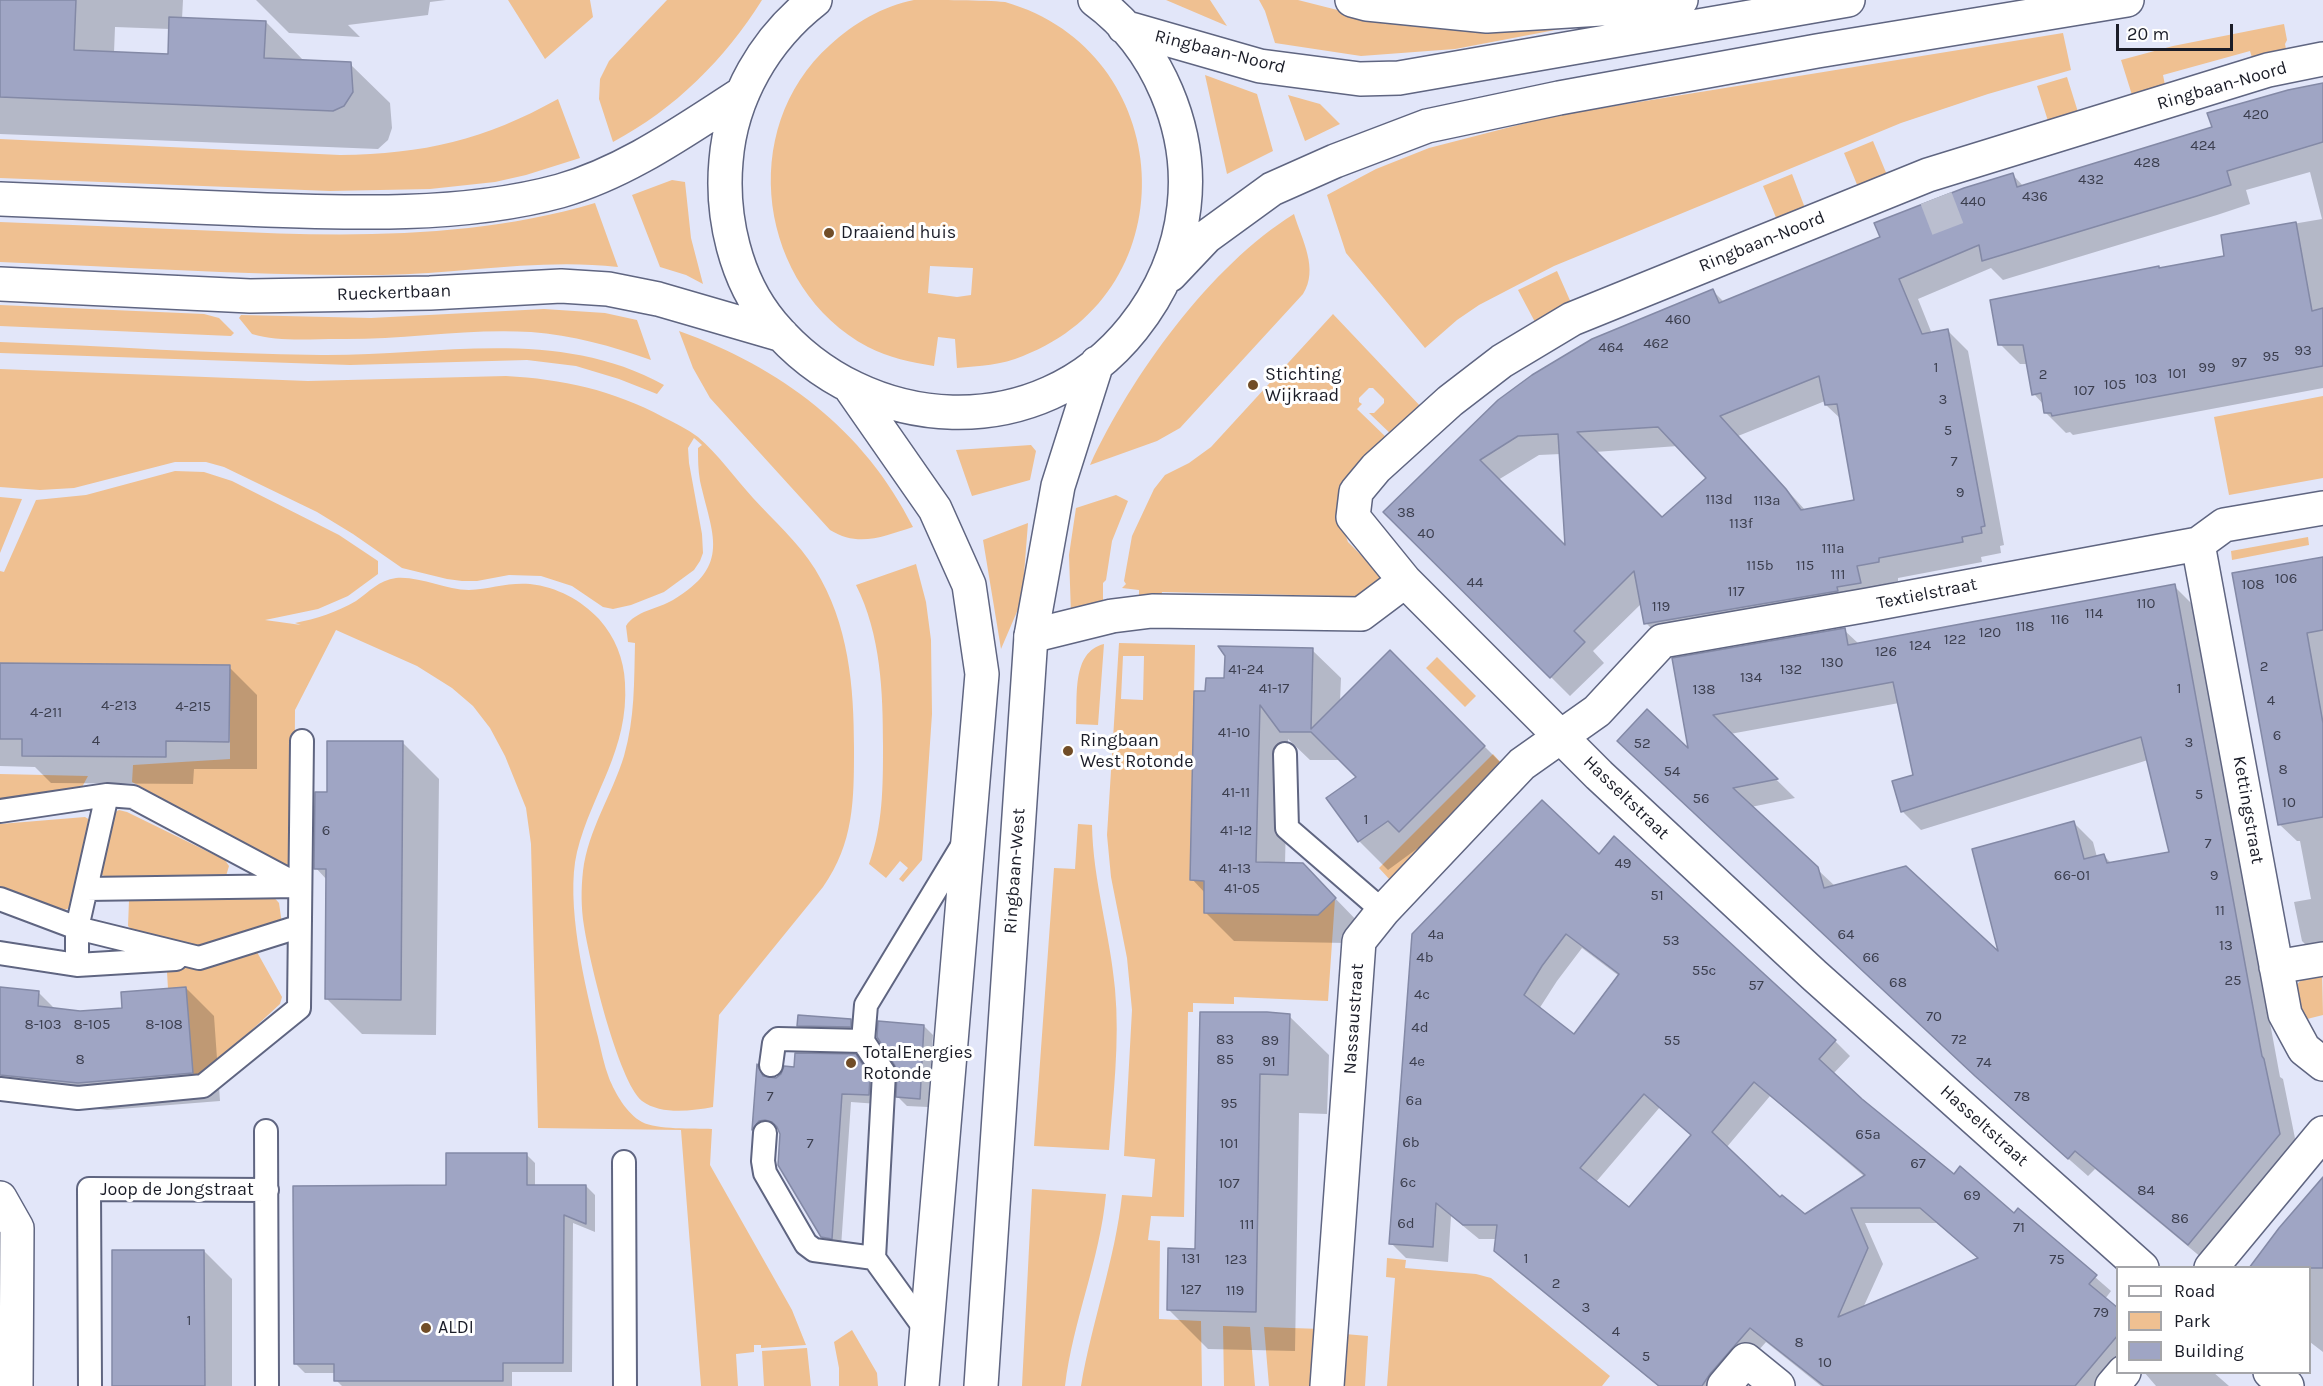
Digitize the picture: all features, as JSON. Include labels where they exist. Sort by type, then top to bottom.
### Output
[{"type":"main road","points":[[809,3],[769,47],[750,77],[732,123],[726,155],[724,187],[727,219],[746,280],[770,322],[806,359],[850,387],[868,396],[907,407],[927,411],[967,412],[1026,402],[1082,376],[1128,334],[1152,301],[1175,250],[1183,217],[1185,183],[1183,148],[1175,115],[1162,83],[1136,40],[1095,0]]},
{"type":"main road","points":[[1352,0],[1367,4],[1487,16],[1634,7],[1681,0]]},
{"type":"main road","name":"Ringbaan-Noord","points":[[1124,27],[1260,66],[1360,79],[1389,78],[1848,0]]},
{"type":"main road","points":[[1162,282],[1206,237],[1272,189],[1335,161],[1427,126],[1559,98],[2127,0]]},
{"type":"main road","name":"Ringbaan-Noord","points":[[1405,581],[1353,518],[1356,492],[1376,468],[1450,401],[1502,361],[1572,319],[1932,187],[2268,70],[2323,59]]},
{"type":"main road","points":[[0,199],[315,212],[405,212],[494,204],[560,191],[611,171],[663,144],[743,93]]},
{"type":"main road","name":"Rueckertbaan","points":[[0,285],[250,296],[430,293],[561,286],[608,289],[658,299],[782,334]]},
{"type":"main road","name":"Ringbaan-West","points":[[981,1386],[1031,636],[1058,486],[1097,363]]},
{"type":"main road","points":[[850,387],[935,509],[969,585],[982,674],[921,1386]]},
{"type":"main road","name":"Textielstraat","points":[[1561,736],[1597,711],[1662,641],[2198,543],[2224,525],[2323,508]]},
{"type":"main road","name":"Kettingstraat","points":[[2198,543],[2285,1014],[2304,1049],[2323,1064]]},
{"type":"main road","points":[[1031,636],[1112,616],[1152,610],[1361,614],[1405,581]]},
{"type":"main road","name":"Hasseltstraat","points":[[1405,581],[1599,775],[1814,975],[2140,1266]]},
{"type":"main road","name":"Nassaustraat","points":[[1327,1386],[1359,941],[1383,911],[1522,764],[1561,736]]},
{"type":"main road","points":[[2276,967],[2323,959]]},
{"type":"main road","points":[[2213,1266],[2323,1133]]},
{"type":"main road","points":[[0,1198],[17,1228],[16,1386]]},
{"type":"main road","points":[[1724,1386],[1746,1360],[1778,1386]]},
{"type":"main road","points":[[2112,1386],[2122,1374]]},
{"type":"main road","points":[[2272,1374],[2287,1386]]},
{"type":"lane","points":[[0,1089],[78,1098],[203,1086],[299,1008],[298,927],[302,741]]},
{"type":"lane","points":[[1285,754],[1287,828],[1383,911]]},
{"type":"lane","points":[[0,811],[107,795],[133,797],[300,886]]},
{"type":"lane","points":[[77,965],[77,928],[107,795]]},
{"type":"lane","points":[[926,1330],[874,1258],[884,1073],[863,1041],[866,1005],[968,836]]},
{"type":"lane","points":[[86,889],[300,886]]},
{"type":"lane","points":[[0,899],[77,928],[199,957]]},
{"type":"lane","points":[[0,953],[77,965],[199,957],[298,927]]},
{"type":"lane","points":[[771,1065],[774,1043],[778,1039],[863,1041]]},
{"type":"lane","points":[[266,1131],[267,1190]]},
{"type":"lane","points":[[765,1133],[765,1173],[806,1244],[814,1250],[874,1258]]},
{"type":"lane","points":[[624,1162],[625,1386]]},
{"type":"lane","name":"Joop de Jongstraat","points":[[90,1386],[89,1189],[267,1190],[267,1386]]},
{"type":"green space","points":[[508,0],[590,0],[593,17],[545,59]]},
{"type":"green space","points":[[667,0],[762,0],[732,42],[697,81],[657,114],[613,142],[599,99],[600,79],[609,61]]},
{"type":"green space","points":[[914,0],[1005,2],[1062,29],[1104,69],[1131,118],[1142,173],[1137,228],[1116,280],[1078,324],[1015,359],[990,365],[957,368],[955,339],[938,337],[934,366],[876,351],[831,321],[802,287],[783,248],[772,205],[772,162],[781,119],[800,80],[830,45],[869,16]],"holes":[[[930,266],[973,268],[971,295],[957,297],[928,293]]]},
{"type":"green space","points":[[1166,0],[1210,0],[1227,26]]},
{"type":"green space","points":[[1259,0],[1298,0],[1361,16],[1571,27],[1455,49],[1361,56],[1275,43]]},
{"type":"green space","points":[[2284,24],[2287,54],[2253,61],[2250,51],[2163,75],[2165,85],[2132,95],[2121,60],[2173,46]]},
{"type":"green space","points":[[2063,33],[2071,70],[1901,123],[1554,266],[1479,305],[1457,320],[1425,348],[1346,253],[1327,195],[1376,169],[1429,148],[1553,116]]},
{"type":"green space","points":[[1205,75],[1257,94],[1273,151],[1227,174]]},
{"type":"green space","points":[[2067,77],[2078,112],[2048,121],[2037,86]]},
{"type":"green space","points":[[1288,95],[1320,104],[1340,124],[1305,141]]},
{"type":"green space","points":[[558,99],[580,158],[495,182],[430,189],[330,191],[0,178],[0,139],[340,155],[399,152],[453,142],[479,134],[505,125]]},
{"type":"green space","points":[[1873,141],[1887,175],[1858,187],[1844,153]]},
{"type":"green space","points":[[1792,174],[1805,208],[1777,220],[1763,186]]},
{"type":"green space","points":[[672,180],[685,182],[691,238],[703,284],[686,275],[660,267],[632,195]]},
{"type":"green space","points":[[595,203],[618,267],[559,264],[412,274],[334,275],[0,262],[0,222],[266,233],[408,233],[502,223],[549,215]]},
{"type":"green space","points":[[1294,214],[1308,254],[1308,284],[1303,294],[1180,428],[1157,441],[1090,465],[1127,396],[1150,360],[1176,326],[1232,263],[1263,236]]},
{"type":"green space","points":[[1557,271],[1572,305],[1535,322],[1518,290]]},
{"type":"green space","points":[[0,305],[204,314],[219,318],[234,333],[231,336],[0,326]]},
{"type":"green space","points":[[544,309],[605,313],[637,320],[651,360],[592,342],[531,332],[507,331],[362,339],[294,340],[262,337],[252,334],[239,318],[241,315],[371,318]]},
{"type":"green space","points":[[1333,314],[1423,409],[1394,437],[1369,413],[1374,413],[1384,403],[1384,399],[1373,388],[1369,388],[1359,398],[1362,404],[1357,409],[1390,441],[1341,523],[1348,542],[1379,573],[1381,582],[1377,590],[1338,605],[1337,596],[1162,592],[1160,601],[1139,603],[1139,590],[1122,588],[1126,584],[1124,581],[1132,536],[1154,489],[1165,475],[1189,463],[1211,447]]},
{"type":"green space","points":[[679,331],[751,363],[785,383],[816,406],[844,431],[870,460],[893,492],[913,527],[872,539],[851,538],[830,530],[710,398],[693,368]]},
{"type":"green space","points":[[0,342],[201,352],[321,355],[452,349],[539,350],[582,356],[624,367],[664,385],[657,394],[576,366],[527,360],[350,365],[0,353]]},
{"type":"green space","points":[[0,369],[308,381],[506,376],[547,380],[606,393],[644,408],[698,437],[712,451],[801,550],[815,569],[826,590],[842,634],[847,656],[853,702],[854,748],[854,785],[850,820],[841,854],[833,871],[823,887],[719,1015],[713,1107],[686,1111],[658,1108],[642,1101],[633,1089],[614,1046],[598,991],[582,912],[583,871],[590,841],[628,742],[633,700],[635,643],[628,642],[626,626],[635,617],[673,600],[692,587],[704,574],[711,561],[712,533],[698,469],[698,448],[702,445],[694,438],[688,448],[702,534],[703,553],[700,561],[694,570],[664,592],[631,605],[613,609],[603,607],[572,586],[541,576],[509,575],[477,581],[462,581],[402,568],[317,512],[224,467],[206,462],[175,462],[74,488],[40,490],[0,487]]},
{"type":"green space","points":[[2323,396],[2323,478],[2229,495],[2214,417]]},
{"type":"green space","points":[[1031,445],[1036,451],[1030,480],[972,496],[956,450]]},
{"type":"green space","points":[[175,471],[204,472],[232,481],[339,535],[378,561],[378,574],[348,596],[318,609],[265,620],[301,625],[295,623],[341,609],[384,581],[405,578],[469,590],[515,584],[550,588],[576,600],[605,626],[618,649],[623,665],[625,707],[616,750],[591,810],[577,852],[573,895],[582,970],[604,1063],[618,1096],[631,1114],[642,1122],[666,1127],[712,1129],[710,1165],[792,1310],[806,1345],[761,1348],[761,1345],[754,1345],[754,1352],[736,1354],[738,1386],[701,1386],[681,1130],[538,1128],[531,844],[526,808],[505,756],[490,728],[473,706],[452,688],[417,666],[336,630],[295,710],[294,870],[132,782],[133,765],[230,759],[230,665],[0,663],[0,571],[4,572],[36,500],[86,495]]},
{"type":"green space","points":[[1116,495],[1128,501],[1112,541],[1106,580],[1103,583],[1103,602],[1071,614],[1069,555],[1076,508]]},
{"type":"green space","points":[[0,497],[22,499],[0,553]]},
{"type":"green space","points":[[1028,523],[1022,600],[1001,649],[983,540]]},
{"type":"green space","points":[[2308,537],[2309,545],[2232,560],[2231,551]]},
{"type":"green space","points":[[916,564],[926,602],[931,640],[932,714],[922,860],[903,882],[899,879],[908,868],[900,861],[886,878],[869,864],[877,835],[881,806],[882,705],[876,644],[856,585]]},
{"type":"green space","points":[[1119,643],[1195,645],[1192,801],[1212,881],[1204,893],[1204,912],[1318,915],[1335,899],[1328,1001],[1234,997],[1234,1004],[1193,1003],[1193,1012],[1188,1012],[1184,1217],[1151,1216],[1148,1240],[1160,1241],[1159,1319],[1201,1321],[1202,1386],[1081,1386],[1114,1243],[1122,1195],[1152,1197],[1155,1159],[1124,1156],[1132,1010],[1127,958],[1111,877],[1107,835]],"holes":[[[1123,656],[1144,656],[1143,700],[1121,699]]]},
{"type":"green space","points":[[1104,644],[1098,725],[1076,724],[1078,677],[1081,666],[1093,649]]},
{"type":"green space","points":[[1437,657],[1476,696],[1465,707],[1426,668]]},
{"type":"green space","points":[[1493,754],[1502,764],[1391,881],[1379,868]]},
{"type":"green space","points":[[0,774],[88,776],[81,789],[0,800]]},
{"type":"green space","points":[[119,810],[225,860],[229,866],[226,876],[110,879],[102,875],[100,867],[112,814]]},
{"type":"green space","points":[[85,817],[90,820],[93,828],[73,907],[61,911],[0,890],[0,824]]},
{"type":"green space","points":[[1078,824],[1092,825],[1095,866],[1115,989],[1116,1049],[1109,1150],[1034,1146],[1054,868],[1075,869]]},
{"type":"green space","points":[[271,894],[279,903],[282,924],[207,949],[133,931],[128,926],[129,901],[136,899]]},
{"type":"green space","points":[[257,952],[282,997],[280,1004],[204,1074],[193,1074],[186,987],[168,989],[167,972]]},
{"type":"green space","points":[[2322,972],[2323,1015],[2303,1020],[2294,990],[2305,977]]},
{"type":"green space","points":[[1032,1189],[1106,1194],[1098,1243],[1074,1337],[1065,1386],[1022,1386]]},
{"type":"green space","points":[[1387,1258],[1406,1260],[1405,1268],[1476,1274],[1491,1278],[1610,1376],[1602,1386],[1387,1386],[1395,1278],[1386,1277]]},
{"type":"green space","points":[[1223,1326],[1250,1327],[1255,1386],[1224,1386]]},
{"type":"green space","points":[[1264,1327],[1321,1329],[1317,1386],[1269,1386]]},
{"type":"green space","points":[[852,1330],[877,1373],[878,1386],[839,1386],[839,1368],[834,1342]]},
{"type":"green space","points":[[1345,1334],[1368,1336],[1365,1386],[1341,1386]]},
{"type":"green space","points":[[807,1348],[811,1386],[764,1386],[762,1351]]},
{"type":"building","points":[[0,0],[76,0],[74,50],[168,54],[169,17],[266,21],[264,58],[351,62],[353,92],[344,106],[333,111],[0,97]]},
{"type":"building","points":[[2323,83],[2323,142],[2227,171],[2231,185],[2197,196],[1982,261],[1979,245],[1899,279],[1922,334],[1948,329],[1985,526],[1981,527],[1982,533],[1962,537],[1963,542],[1879,558],[1879,562],[1857,566],[1861,583],[1837,587],[1838,591],[1644,624],[1634,571],[1574,631],[1585,642],[1550,678],[1383,512],[1498,400],[1532,375],[1592,339],[1713,289],[1719,303],[1880,237],[1874,223],[1964,188],[2013,173],[2017,187],[2212,127],[2207,113],[2288,90]],"holes":[[[1819,376],[1825,405],[1837,404],[1854,500],[1801,510],[1786,489],[1720,416]],[[1658,427],[1706,478],[1662,517],[1577,432]],[[1558,434],[1565,545],[1480,460],[1518,436]]]},
{"type":"building","points":[[2296,222],[2312,311],[2323,308],[2323,366],[2052,416],[2051,413],[2044,413],[2041,393],[2032,395],[2023,345],[1998,345],[1990,300],[2159,266],[2159,268],[2224,256],[2221,235]]},
{"type":"building","points":[[2323,557],[2323,630],[2307,633],[2323,723],[2323,817],[2278,825],[2232,573]]},
{"type":"building","points":[[2175,584],[2262,1056],[2280,1134],[2188,1245],[2075,1151],[2068,1159],[1975,1076],[1617,741],[1647,709],[1688,748],[1672,658],[1845,628],[1848,645]],"holes":[[[1893,682],[1913,775],[1892,781],[1901,812],[2141,737],[2169,852],[2107,863],[2104,854],[2084,859],[2074,821],[1972,849],[1998,951],[1906,866],[1824,888],[1818,867],[1733,788],[1778,779],[1713,715]]]},
{"type":"building","points":[[1218,646],[1313,648],[1311,729],[1390,650],[1485,746],[1399,832],[1388,821],[1358,842],[1326,798],[1356,777],[1311,732],[1280,732],[1260,705],[1256,862],[1303,863],[1336,898],[1318,915],[1204,913],[1204,881],[1190,880],[1194,691],[1205,691],[1206,678],[1224,678],[1225,656]]},
{"type":"building","points":[[0,663],[230,665],[229,742],[166,741],[166,757],[22,756],[22,739],[0,739]]},
{"type":"building","points":[[327,741],[403,741],[401,1000],[325,999],[326,869],[314,869],[315,792],[327,792]]},
{"type":"building","points":[[1542,800],[1599,854],[1614,836],[1836,1040],[1819,1059],[1862,1099],[1954,1174],[1960,1166],[2014,1213],[2018,1208],[2097,1275],[2089,1284],[2116,1306],[2116,1337],[2075,1386],[1824,1386],[1750,1328],[1702,1386],[1659,1386],[1494,1251],[1497,1225],[1463,1225],[1436,1203],[1433,1247],[1389,1244],[1412,934]],"holes":[[[1566,934],[1619,974],[1574,1034],[1524,995]],[[1754,1082],[1865,1175],[1805,1214],[1782,1195],[1780,1197],[1712,1132]],[[1644,1094],[1691,1135],[1629,1207],[1580,1168]],[[1851,1208],[1920,1208],[1978,1258],[1838,1317],[1868,1248]]]},
{"type":"building","points":[[0,987],[39,991],[38,1006],[80,1011],[122,1008],[121,992],[186,987],[193,1073],[78,1083],[0,1075]]},
{"type":"building","points":[[1200,1012],[1290,1014],[1288,1075],[1260,1074],[1256,1312],[1167,1310],[1168,1248],[1195,1249]]},
{"type":"building","points":[[798,1015],[851,1019],[851,1027],[797,1026]]},
{"type":"building","points":[[878,1021],[924,1025],[920,1099],[896,1097],[897,1073],[877,1037]]},
{"type":"building","points":[[795,1053],[856,1054],[870,1077],[869,1095],[842,1094],[832,1239],[821,1237],[778,1165],[780,1134],[777,1127],[765,1120],[759,1121],[752,1130],[757,1064],[763,1076],[776,1078],[781,1074],[784,1066],[794,1067]]},
{"type":"building","points":[[446,1153],[527,1153],[527,1185],[586,1185],[586,1224],[564,1215],[563,1363],[503,1363],[503,1381],[334,1381],[334,1364],[294,1364],[293,1186],[446,1185]]},
{"type":"building","points":[[2323,1177],[2323,1268],[2250,1266],[2279,1228]]},
{"type":"building","points":[[112,1250],[204,1250],[205,1386],[112,1386]]},
{"type":"tunnel","points":[[1936,198],[1951,237]]},
{"type":"place","name":"Draaiend huis","points":[[829,233]]},
{"type":"place","name":"Stichting Wijkraad","points":[[1253,385]]},
{"type":"place","name":"Ringbaan West Rotonde","points":[[1068,751]]},
{"type":"place","name":"TotalEnergies Rotonde","points":[[851,1063]]},
{"type":"place","name":"ALDI","points":[[426,1328]]}]
